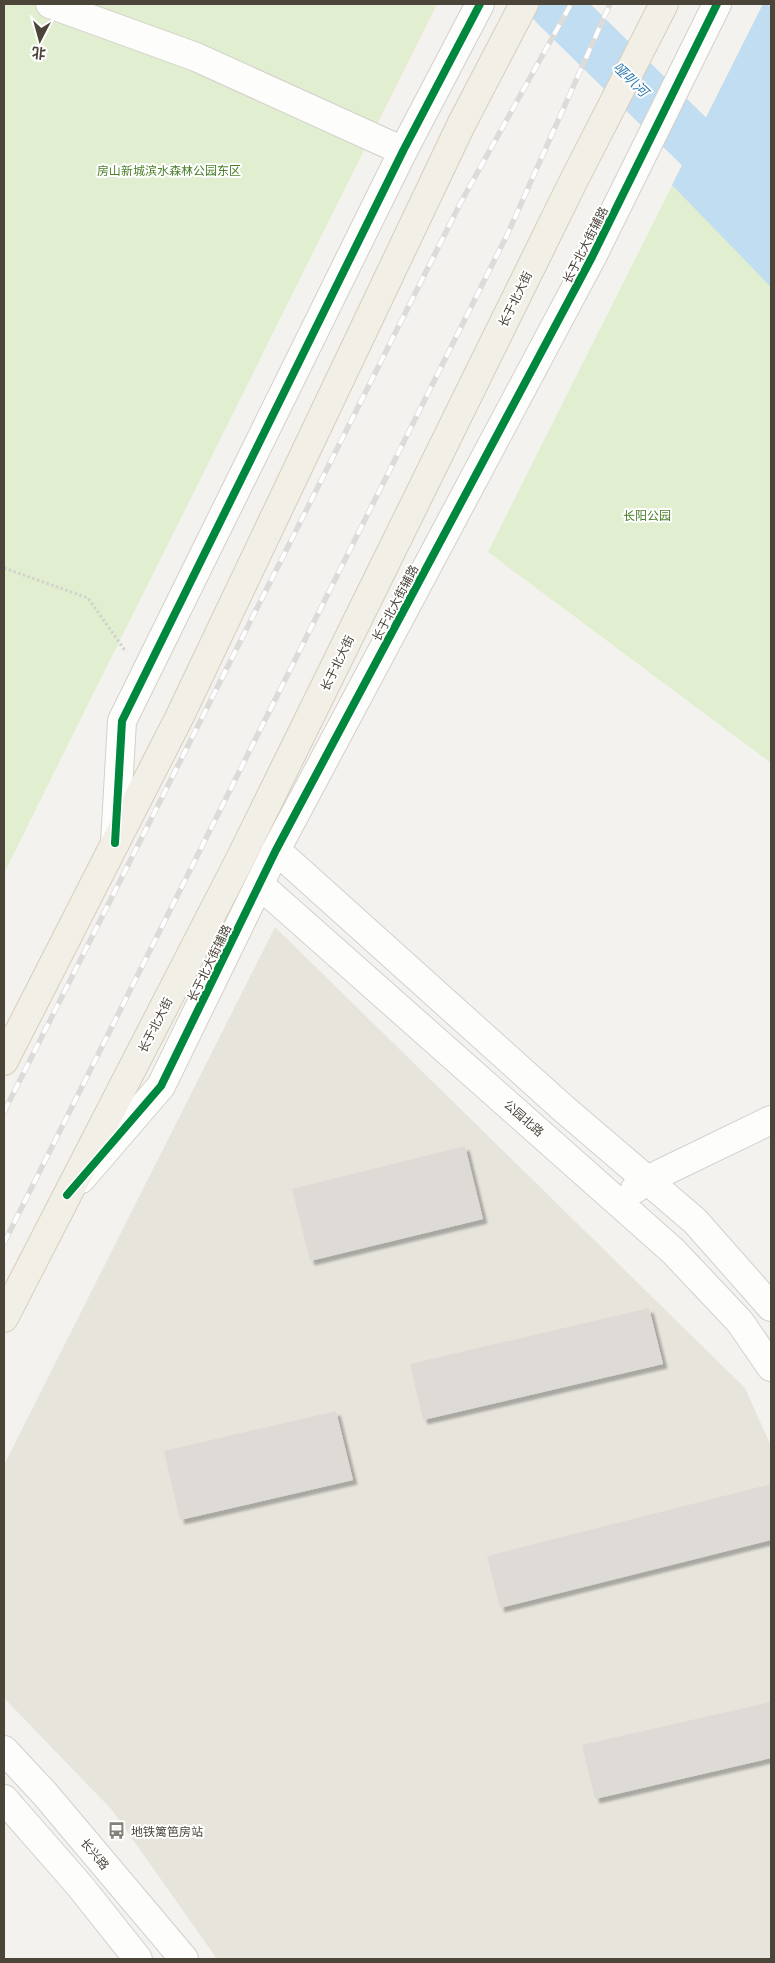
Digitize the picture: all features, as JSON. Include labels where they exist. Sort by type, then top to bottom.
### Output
[{"type":"main road","points":[[4,1061],[179,718],[461,125],[524,4]]},
{"type":"main road","name":"长于北大街","points":[[4,1318],[239,861],[572,184],[664,4]]},
{"type":"street","points":[[50,4],[196,58],[403,151]]},
{"type":"street","points":[[115,843],[122,721],[403,151],[480,4]]},
{"type":"street","name":"长于北大街辅路","points":[[67,1195],[162,1086],[276,850],[592,257],[717,4]]},
{"type":"street","points":[[276,850],[564,1109],[695,1221],[771,1307]]},
{"type":"street","name":"公园北路","points":[[260,886],[673,1250],[740,1322],[771,1367]]},
{"type":"street","points":[[618,1202],[647,1180],[771,1120]]},
{"type":"street","name":"长兴路","points":[[4,1750],[45,1794],[184,1959]]},
{"type":"street","points":[[4,1799],[80,1886],[138,1959]]},
{"type":"path","points":[[4,568],[88,598],[144,677]]},
{"type":"shaded area","points":[[275,927],[745,1388],[771,1446],[771,1959],[217,1959],[112,1810],[4,1698],[4,1465]]},
{"type":"green space","name":"房山新城滨水森林公园东区","points":[[4,4],[437,4],[4,873]]},
{"type":"green space","name":"长阳公园","points":[[763,4],[771,4],[771,763],[488,552]]},
{"type":"water","points":[[763,4],[771,6],[771,287],[672,185]]},
{"type":"building","points":[[465,1146],[483,1219],[310,1261],[292,1189]]},
{"type":"building","points":[[649,1308],[663,1364],[423,1420],[410,1364]]},
{"type":"building","points":[[336,1411],[353,1480],[180,1520],[164,1451]]},
{"type":"building","points":[[771,1484],[771,1540],[500,1608],[487,1556]]},
{"type":"building","points":[[771,1702],[771,1758],[595,1799],[582,1745]]},
{"type":"waterway","name":"哑叭河","points":[[554,4],[771,217]]},
{"type":"railway","points":[[4,1112],[461,202],[571,4]]},
{"type":"railway","points":[[4,1243],[508,233],[610,4]]},
{"type":"cycle path","points":[[115,843],[122,721],[403,151],[480,4]]},
{"type":"cycle path","points":[[67,1195],[161,1086],[276,850],[592,257],[717,4]]},
{"type":"place","name":"地铁篱笆房站","points":[[117,1831]]}]
